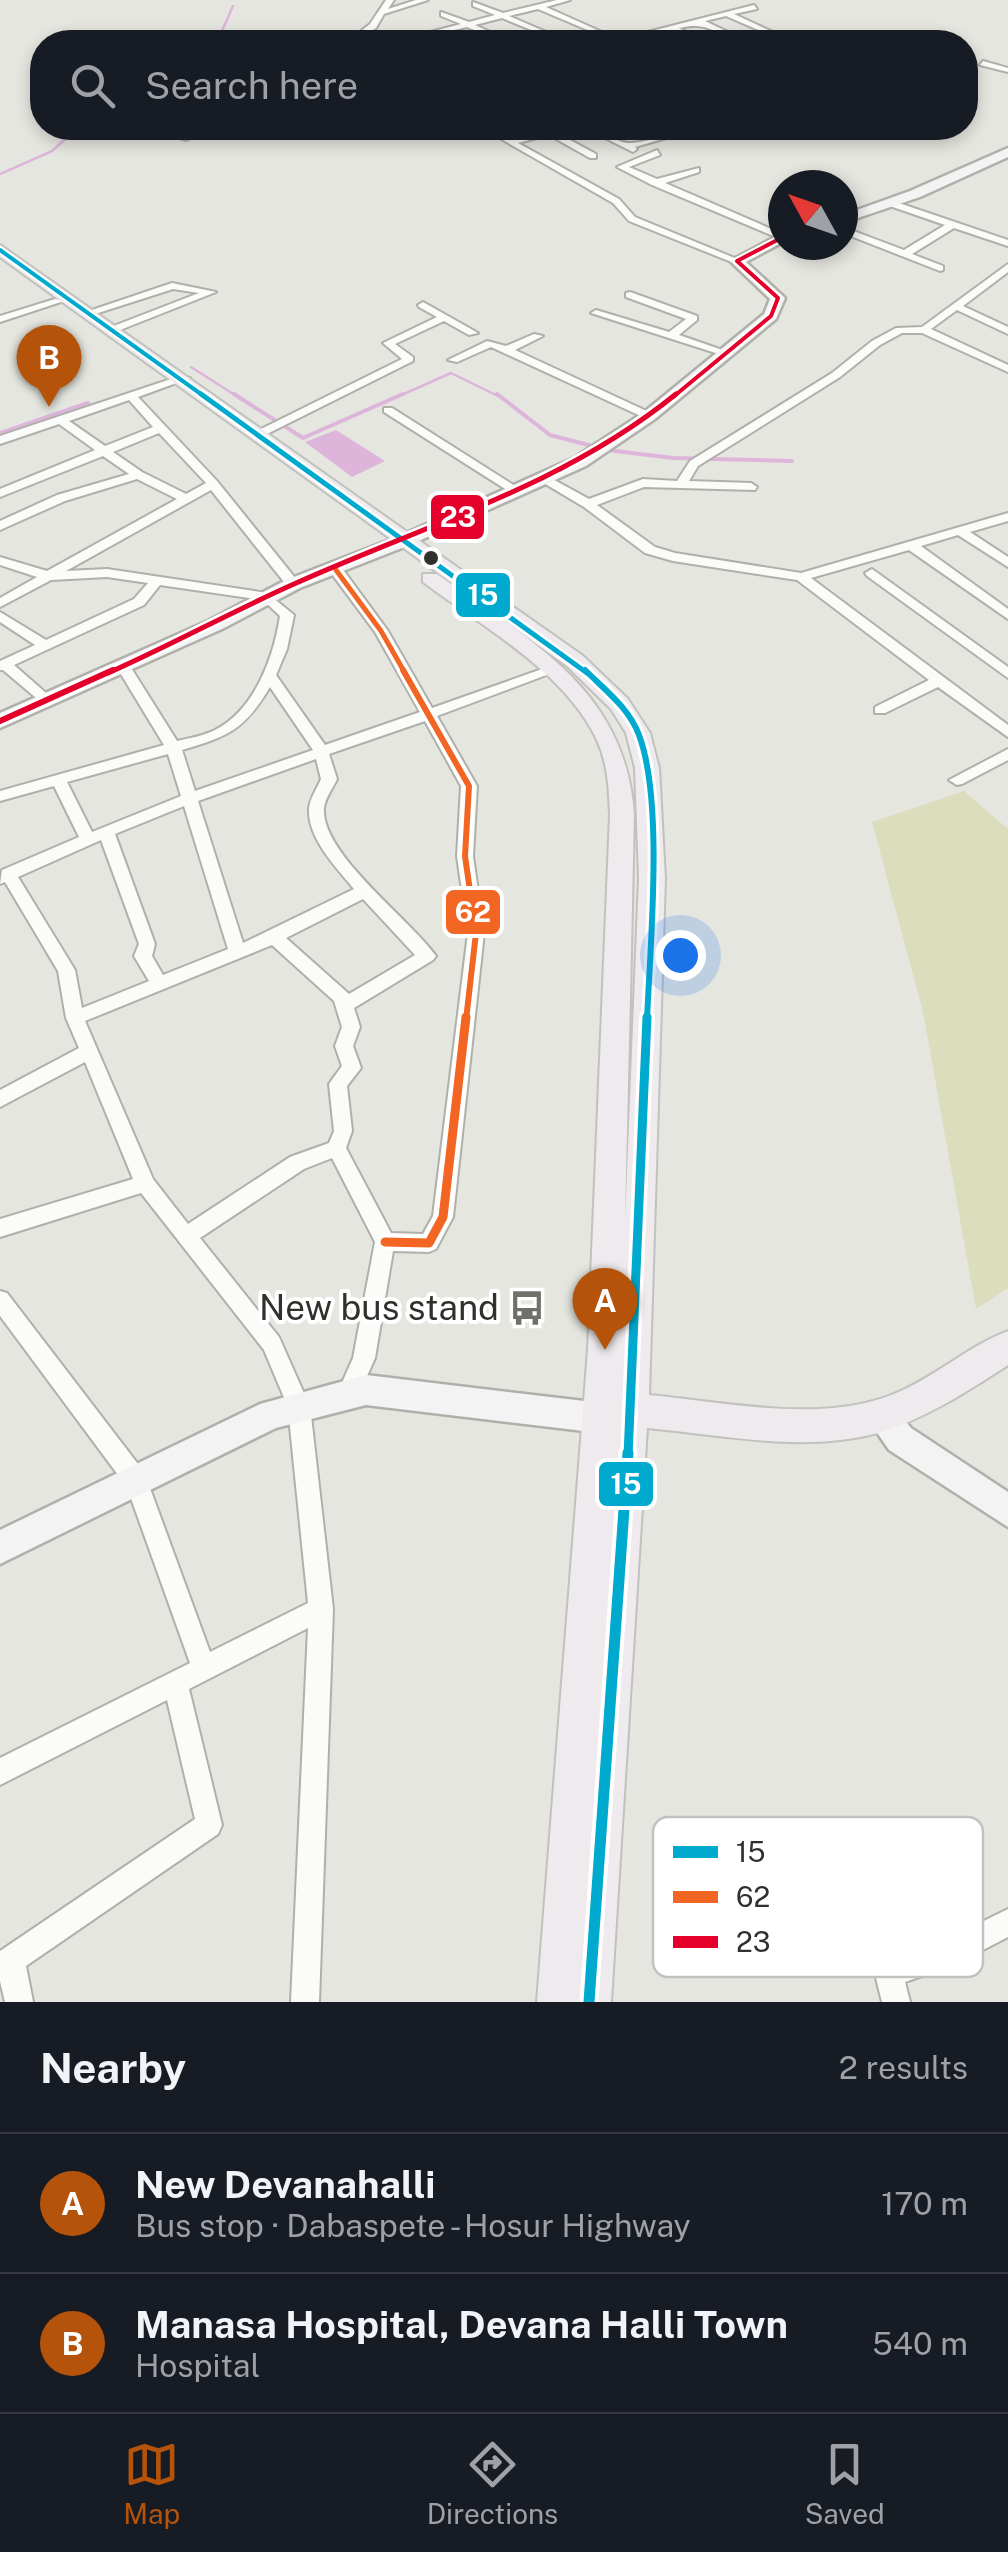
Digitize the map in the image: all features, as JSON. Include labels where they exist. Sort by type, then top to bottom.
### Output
[{"type":"main road","points":[[0,250],[115,329],[176,381],[397,543],[587,671],[620,704],[638,733],[647,768],[652,878],[616,1414],[589,2002]]},
{"type":"main road","points":[[0,262],[259,434],[397,543],[577,694],[604,733],[618,766],[622,814],[616,1414],[559,2002]]},
{"type":"main road","points":[[616,1414],[821,1424],[881,1415],[942,1389],[1008,1346]]},
{"type":"street","points":[[366,30],[389,2],[377,0]]},
{"type":"street","points":[[382,13],[424,0]]},
{"type":"street","points":[[522,0],[594,30]]},
{"type":"street","points":[[439,30],[566,0]]},
{"type":"street","points":[[476,4],[534,30]]},
{"type":"street","points":[[658,30],[754,7]]},
{"type":"street","points":[[444,14],[480,30]]},
{"type":"street","points":[[727,14],[764,30]]},
{"type":"street","points":[[748,23],[768,20]]},
{"type":"street","points":[[698,21],[719,30]]},
{"type":"street","points":[[413,24],[426,30]]},
{"type":"street","points":[[671,27],[677,30]]},
{"type":"street","points":[[984,63],[1008,70]]},
{"type":"street","points":[[0,721],[293,584],[336,570],[543,479],[649,416],[772,316],[778,298],[737,261],[632,219],[616,201],[507,140]]},
{"type":"street","points":[[511,142],[519,140]]},
{"type":"street","points":[[564,140],[593,156]]},
{"type":"street","points":[[614,140],[630,148],[653,140]]},
{"type":"street","points":[[858,214],[1008,152]]},
{"type":"street","points":[[657,153],[620,167],[768,231]]},
{"type":"street","points":[[655,182],[696,170]]},
{"type":"street","points":[[890,203],[1008,243]]},
{"type":"street","points":[[905,254],[953,224]]},
{"type":"street","points":[[858,236],[940,268]]},
{"type":"street","points":[[737,261],[768,245]]},
{"type":"street","points":[[924,330],[1008,267]]},
{"type":"street","points":[[91,312],[172,286],[210,292],[115,329]]},
{"type":"street","points":[[630,295],[693,318],[671,336]]},
{"type":"street","points":[[0,319],[58,301]]},
{"type":"street","points":[[423,304],[473,332]]},
{"type":"street","points":[[956,306],[1008,330]]},
{"type":"street","points":[[596,314],[729,354]]},
{"type":"street","points":[[259,434],[409,358],[388,343],[444,317]]},
{"type":"street","points":[[682,482],[707,456],[836,376],[876,343],[900,330],[924,330],[1008,369]]},
{"type":"street","points":[[506,350],[538,336]]},
{"type":"street","points":[[453,360],[491,343],[649,416]]},
{"type":"street","points":[[0,440],[176,381]]},
{"type":"street","points":[[130,396],[213,484],[293,584]]},
{"type":"street","points":[[388,410],[517,491]]},
{"type":"street","points":[[59,419],[138,475],[184,498]]},
{"type":"street","points":[[0,494],[161,428]]},
{"type":"street","points":[[0,526],[60,498],[138,475]]},
{"type":"street","points":[[543,479],[588,504],[650,550],[801,577],[1008,732]]},
{"type":"street","points":[[588,504],[643,483],[752,487]]},
{"type":"street","points":[[0,604],[213,484]]},
{"type":"street","points":[[801,577],[1007,517]]},
{"type":"street","points":[[958,530],[1008,563]]},
{"type":"street","points":[[909,544],[1008,615]]},
{"type":"street","points":[[0,562],[48,576],[107,573],[267,597],[287,615],[284,642],[270,676],[255,693],[242,720],[220,734],[60,783],[38,782],[0,796]]},
{"type":"street","points":[[336,570],[381,631],[469,786],[465,856],[476,933],[443,1217],[429,1243],[385,1242]]},
{"type":"street","points":[[872,572],[1004,667]]},
{"type":"street","points":[[47,700],[2,665],[138,602],[157,580]]},
{"type":"street","points":[[0,616],[45,646]]},
{"type":"street","points":[[123,666],[174,750],[236,952]]},
{"type":"street","points":[[304,2002],[321,1609],[299,1407],[272,1344],[146,1184],[75,1018],[66,970],[4,876],[190,798],[550,671]]},
{"type":"street","points":[[270,676],[321,751],[329,778],[316,805],[320,832],[366,890],[427,956],[344,1005]]},
{"type":"street","points":[[880,710],[939,681]]},
{"type":"street","points":[[958,780],[1008,754]]},
{"type":"street","points":[[60,783],[87,838]]},
{"type":"street","points":[[106,830],[147,944],[142,956],[160,984]]},
{"type":"street","points":[[75,1018],[274,937],[366,890]]},
{"type":"street","points":[[186,1236],[298,1163],[336,1148],[343,1130],[338,1084],[352,1068],[344,1046],[351,1027],[344,1005],[274,937]]},
{"type":"street","points":[[0,1099],[90,1050]]},
{"type":"street","points":[[336,1148],[385,1242],[364,1358],[348,1394]]},
{"type":"street","points":[[0,1228],[146,1184]]},
{"type":"street","points":[[0,1300],[136,1480],[204,1668]]},
{"type":"street","points":[[0,1547],[271,1414],[366,1390],[616,1414]]},
{"type":"street","points":[[881,1415],[900,1439],[1008,1512]]},
{"type":"street","points":[[0,1772],[321,1609]]},
{"type":"street","points":[[19,2002],[6,1963],[209,1825],[175,1683]]},
{"type":"street","points":[[983,1936],[1008,1924]]},
{"type":"street","points":[[891,1977],[896,2002]]},
{"type":"green space","points":[[964,791],[1008,829],[1008,1288],[976,1309],[923,1012],[872,822]]},
{"type":"shaded area","points":[[336,430],[385,461],[352,477],[305,442]]},
{"type":"waterway","points":[[222,30],[233,6]]},
{"type":"waterway","points":[[0,174],[52,151],[64,140]]},
{"type":"waterway","points":[[191,367],[238,397]]},
{"type":"waterway","points":[[397,397],[451,373],[500,397]]},
{"type":"waterway","points":[[234,394],[303,438],[403,394]]},
{"type":"waterway","points":[[497,394],[550,435],[596,447]]},
{"type":"waterway","points":[[0,433],[88,403]]},
{"type":"waterway","points":[[607,450],[673,458],[792,461]]},
{"type":"transit line","name":"23","points":[[0,721],[215,625],[293,584],[406,540],[580,462],[649,416],[771,316],[778,298],[737,261],[768,245]]},
{"type":"transit line","name":"15","points":[[0,250],[575,661],[620,704],[638,733],[647,768],[652,878],[636,1344],[589,2002]]},
{"type":"transit line","name":"62","points":[[336,570],[381,631],[469,786],[465,856],[476,933],[443,1217],[429,1243],[385,1242]]},
{"type":"place","name":"Manasa Hospital, Devana Halli Town","points":[[49,407]]},
{"type":"place","name":"New bus stand","points":[[527,1308]]},
{"type":"place","name":"New Devanahalli","points":[[605,1350]]}]
